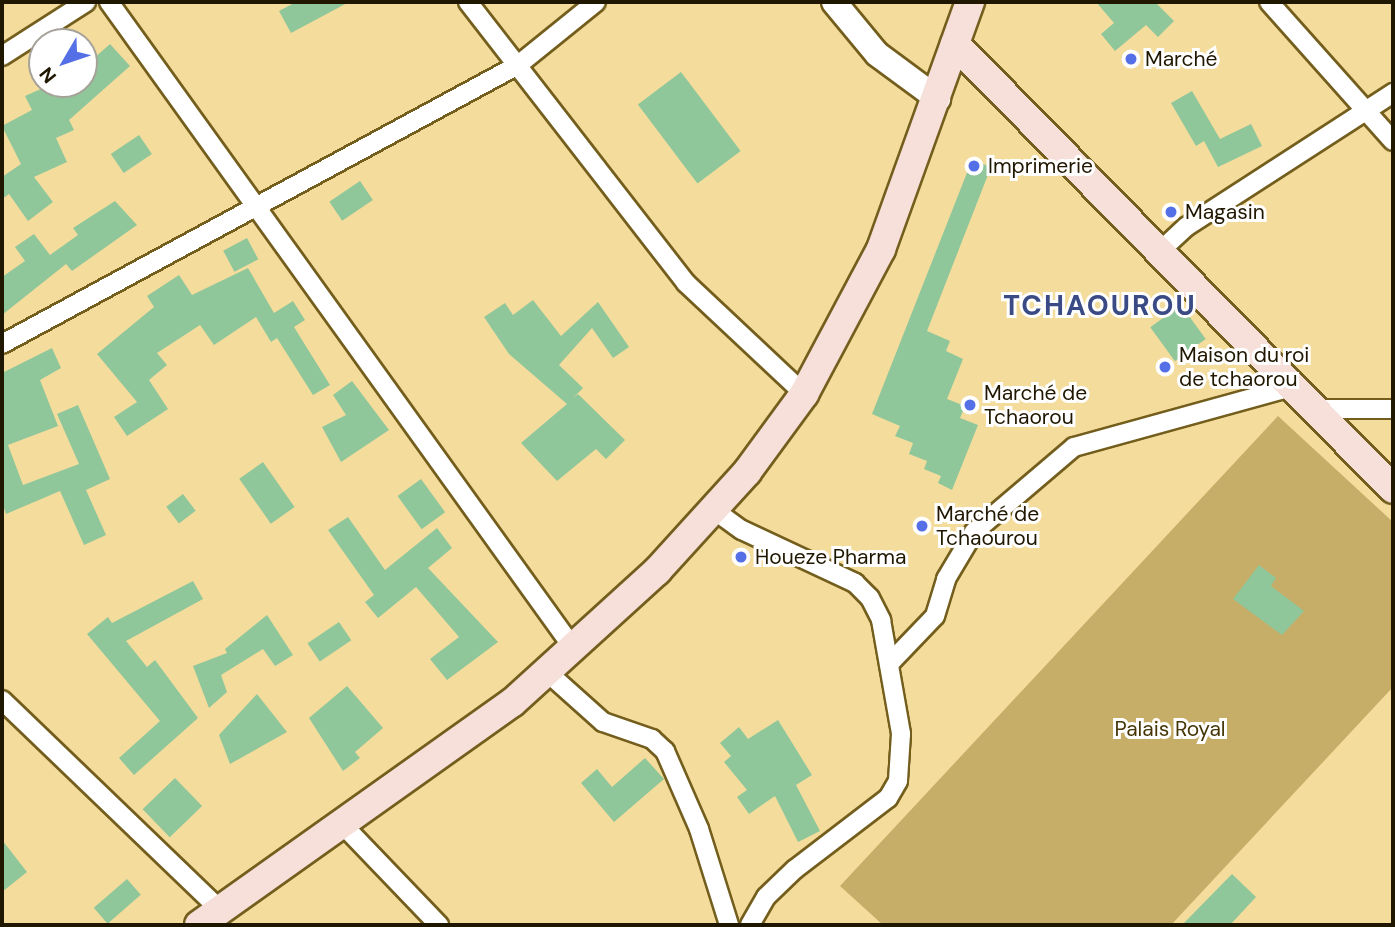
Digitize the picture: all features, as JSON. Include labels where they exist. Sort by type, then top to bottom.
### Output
[{"type":"main road","points":[[834,2],[877,54],[938,99]]},
{"type":"main road","points":[[209,918],[344,825],[547,672],[574,649],[714,510],[804,394],[881,249],[938,99],[954,44],[971,2]]},
{"type":"main road","points":[[954,44],[1309,410],[1393,489]]},
{"type":"street","points":[[2,56],[86,2]]},
{"type":"street","points":[[109,2],[254,210],[574,649]]},
{"type":"street","points":[[468,2],[686,283],[804,394]]},
{"type":"street","points":[[2,344],[518,65],[596,2]]},
{"type":"street","points":[[1269,2],[1368,107],[1393,141]]},
{"type":"street","points":[[1158,253],[1186,227],[1393,93]]},
{"type":"street","points":[[889,664],[935,616],[946,579],[974,532],[1073,447],[1288,388]]},
{"type":"street","points":[[1309,410],[1393,409]]},
{"type":"street","points":[[714,510],[742,530],[855,583],[881,620],[901,733],[898,781],[870,814],[766,897],[750,925]]},
{"type":"street","points":[[547,672],[603,722],[652,739],[665,751],[699,829],[729,925]]},
{"type":"street","points":[[2,700],[209,918]]},
{"type":"street","points":[[344,825],[439,925]]},
{"type":"green space","name":"Palais Royal","points":[[1278,416],[1393,522],[1393,687],[1171,925],[883,925],[840,886]]},
{"type":"building","points":[[296,2],[349,2],[291,33],[279,11]]},
{"type":"building","points":[[1096,2],[1155,2],[1174,21],[1158,37],[1146,25],[1115,51],[1101,34],[1114,23]]},
{"type":"building","points":[[110,44],[130,66],[98,94],[98,55]]},
{"type":"building","points":[[681,72],[741,151],[697,184],[638,104]]},
{"type":"building","points":[[1192,91],[1220,139],[1251,124],[1262,146],[1218,167],[1204,141],[1196,146],[1171,103]]},
{"type":"building","points":[[25,96],[94,98],[69,120],[74,130],[56,138],[67,162],[34,177],[53,202],[28,221],[9,194],[2,199],[2,177],[21,164],[2,126],[32,110]]},
{"type":"building","points":[[139,135],[152,154],[124,173],[111,154]]},
{"type":"building","points":[[972,160],[991,167],[927,331],[950,341],[946,351],[963,359],[947,399],[965,406],[960,418],[978,425],[952,490],[938,483],[941,476],[924,469],[927,461],[909,454],[913,443],[895,436],[900,426],[872,414]]},
{"type":"building","points":[[360,181],[373,200],[342,221],[329,202]]},
{"type":"building","points":[[115,201],[137,225],[72,271],[66,264],[2,315],[2,277],[25,261],[15,247],[34,234],[50,255],[78,235],[73,228]]},
{"type":"building","points":[[247,238],[258,259],[234,272],[223,251]]},
{"type":"building","points":[[248,268],[274,313],[293,301],[305,320],[294,327],[330,385],[313,395],[277,338],[271,342],[256,317],[214,345],[200,325],[157,353],[167,365],[149,380],[168,409],[127,436],[114,417],[137,402],[97,354],[154,307],[147,296],[179,275],[192,295]]},
{"type":"building","points":[[533,300],[561,336],[598,302],[629,347],[613,358],[592,328],[559,365],[583,388],[572,399],[578,394],[625,440],[606,459],[596,449],[557,481],[521,443],[567,404],[509,354],[484,317],[505,303],[513,315]]},
{"type":"building","points":[[1181,305],[1206,339],[1175,361],[1150,327]]},
{"type":"building","points":[[52,348],[61,368],[40,380],[58,426],[8,445],[23,485],[79,464],[57,414],[78,405],[110,479],[86,490],[106,535],[84,545],[60,491],[6,514],[2,502],[2,373]]},
{"type":"building","points":[[352,381],[389,430],[341,462],[322,427],[346,415],[333,395]]},
{"type":"building","points":[[263,462],[295,507],[271,524],[239,479]]},
{"type":"building","points":[[421,479],[445,512],[422,529],[398,496]]},
{"type":"building","points":[[183,494],[196,511],[179,523],[166,507]]},
{"type":"building","points":[[348,517],[385,570],[437,528],[452,548],[428,568],[498,642],[447,680],[430,659],[459,637],[416,587],[378,618],[365,602],[374,595],[328,530]]},
{"type":"building","points":[[1259,565],[1276,578],[1271,586],[1304,611],[1282,635],[1233,599]]},
{"type":"building","points":[[193,581],[203,599],[126,641],[147,667],[155,660],[198,718],[134,775],[119,758],[160,721],[87,634],[108,617],[112,623]]},
{"type":"building","points":[[267,615],[293,655],[275,666],[263,649],[221,675],[227,692],[209,708],[193,666],[227,653],[225,649]]},
{"type":"building","points":[[339,622],[351,640],[320,661],[307,643]]},
{"type":"building","points":[[347,686],[383,728],[355,752],[360,758],[343,771],[309,718]]},
{"type":"building","points":[[257,694],[287,732],[230,764],[219,735]]},
{"type":"building","points":[[778,720],[812,775],[796,785],[820,831],[798,842],[775,796],[749,814],[737,797],[747,790],[724,762],[731,756],[720,743],[739,727],[748,739]]},
{"type":"building","points":[[645,758],[664,779],[614,822],[581,783],[597,769],[612,787]]},
{"type":"building","points":[[175,778],[202,806],[170,837],[143,809]]},
{"type":"building","points":[[2,840],[27,872],[2,892]]},
{"type":"building","points":[[1232,874],[1256,897],[1230,925],[1182,925]]},
{"type":"building","points":[[127,879],[141,895],[108,924],[94,908]]},
{"type":"place","name":"Marché","points":[[1131,59]]},
{"type":"place","name":"Imprimerie","points":[[974,166]]},
{"type":"place","name":"Magasin","points":[[1171,212]]},
{"type":"place","name":"Maison du roi de tchaorou","points":[[1165,367]]},
{"type":"place","name":"Marché de Tchaorou","points":[[970,405]]},
{"type":"place","name":"Marché de Tchaourou","points":[[922,526]]},
{"type":"place","name":"Houeze Pharma","points":[[741,557]]},
{"type":"district","name":"TCHAOUROU","points":[[1100,306]]}]
